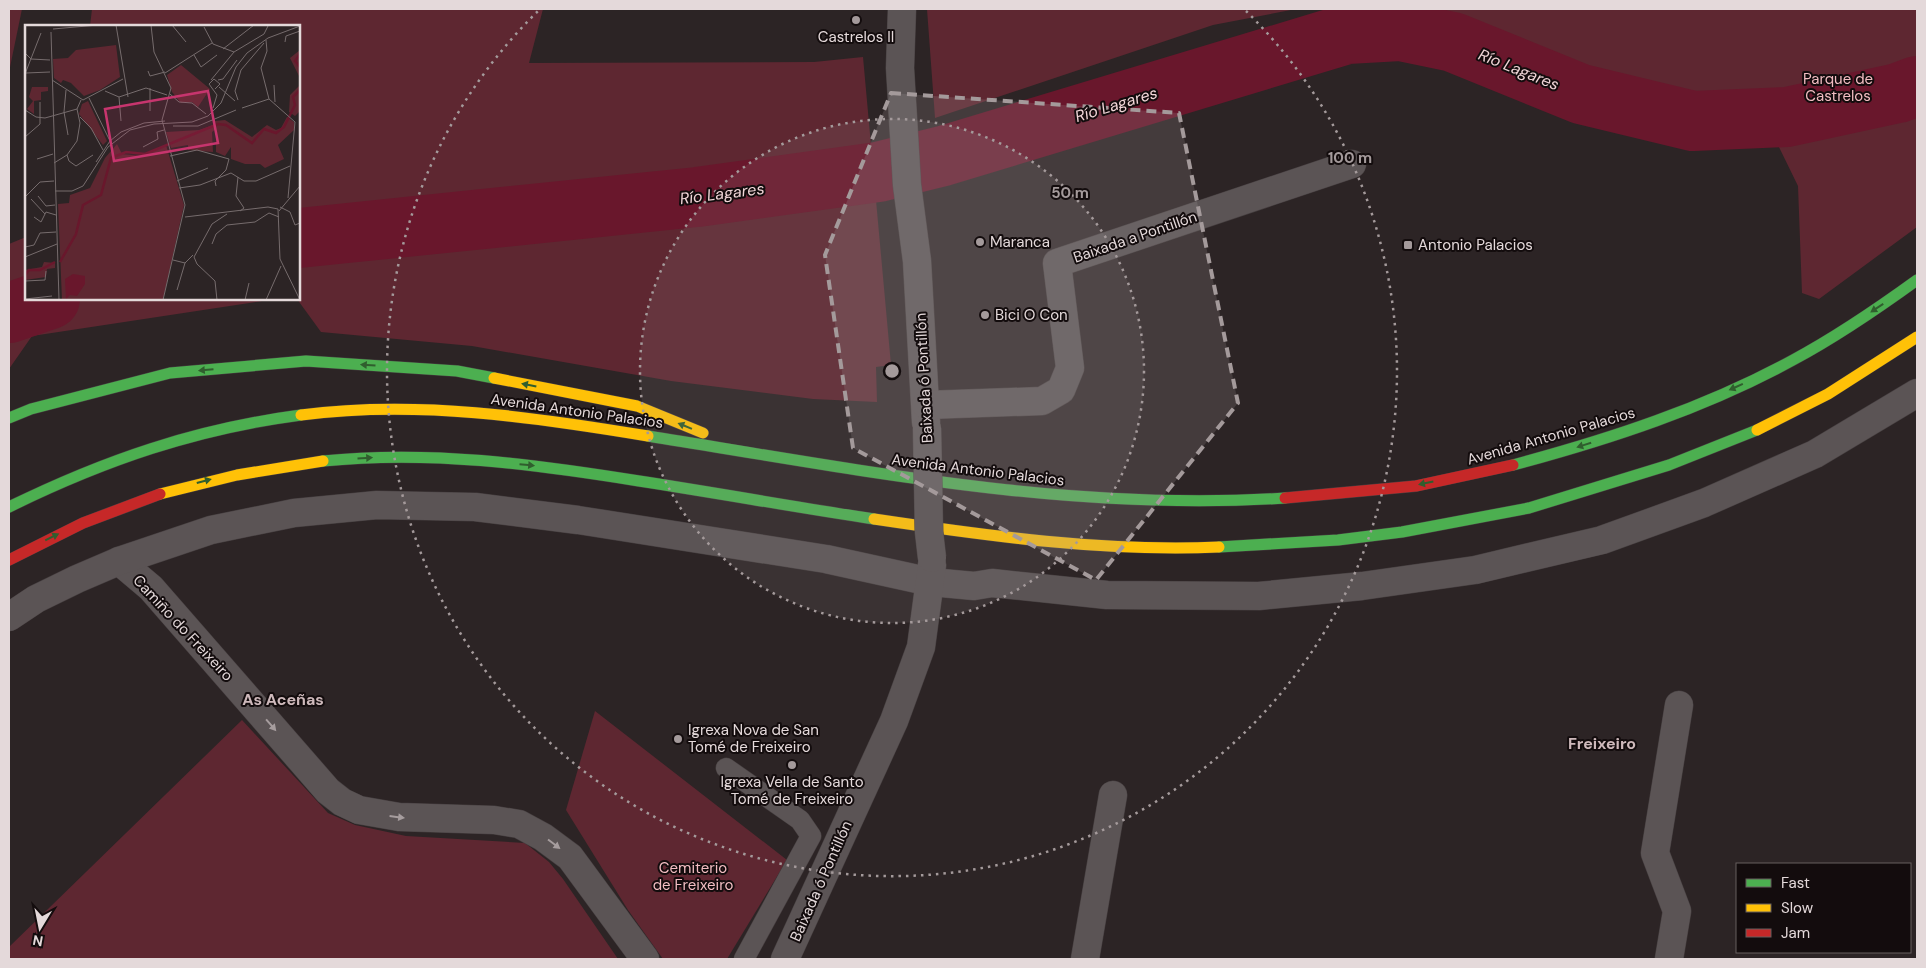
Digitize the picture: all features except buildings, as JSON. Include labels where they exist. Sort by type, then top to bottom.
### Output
[{"type":"main road","name":"Avenida Antonio Palacios","points":[[9,507],[41,490],[137,452],[185,438],[245,424],[307,414],[366,410],[428,409],[536,418],[939,483],[1101,499],[1176,502],[1258,501],[1414,486],[1514,465],[1645,425],[1693,407],[1750,381],[1816,347],[1917,280]]},
{"type":"main road","points":[[9,560],[88,520],[150,497],[208,480],[270,467],[394,456],[546,466],[936,528],[1086,545],[1185,549],[1261,547],[1351,540],[1439,527],[1534,507],[1658,470],[1713,449],[1772,423],[1833,390],[1917,337]]},
{"type":"main road","points":[[9,418],[31,409],[170,373],[306,361],[457,372],[637,406],[746,451]]},
{"type":"street","name":"Baixada ó Pontillón","points":[[785,959],[894,721],[921,648],[931,570],[926,416],[915,236],[907,185],[900,68],[902,9]]},
{"type":"street","name":"Baixada a Pontillón","points":[[926,416],[1042,401],[1061,390],[1070,368],[1057,263],[1352,164]]},
{"type":"street","points":[[9,618],[36,598],[119,561],[211,530],[294,513],[377,505],[475,507],[578,520],[826,559],[931,570],[974,586],[992,583],[1107,595],[1259,596],[1362,586],[1475,570],[1602,540],[1704,503],[1815,454],[1917,393]]},
{"type":"street","name":"Camiño do Freixeiro","points":[[119,561],[151,588],[328,790],[342,802],[359,810],[400,818],[503,821],[519,824],[543,836],[570,857],[645,959]]},
{"type":"street","points":[[1669,959],[1677,911],[1655,853],[1679,706]]},
{"type":"street","points":[[1085,959],[1113,795]]},
{"type":"lane","points":[[726,768],[800,820],[811,836],[744,959]]},
{"type":"highlighted area","points":[[891,93],[1179,113],[1238,403],[1096,580],[853,448],[825,255]]},
{"type":"green space","points":[[9,9],[22,9],[9,72]]},
{"type":"green space","points":[[92,9],[543,9],[529,63],[814,62],[863,57],[891,365],[876,367],[877,402],[813,399],[671,381],[472,346],[321,332],[298,300],[300,300],[300,25],[90,25]]},
{"type":"green space","points":[[927,9],[1296,9],[1213,25],[935,118]]},
{"type":"green space","name":"Parque de Castrelos","points":[[1436,9],[1917,9],[1917,227],[1819,299],[1802,293],[1798,186],[1756,100],[1691,95],[1596,78]]},
{"type":"green space","points":[[25,237],[25,300],[268,300],[32,336],[9,369],[9,244]]},
{"type":"green space","name":"Cemiterio de Freixeiro","points":[[595,711],[787,860],[727,959],[663,959],[628,910],[566,810]]},
{"type":"green space","points":[[242,720],[328,813],[355,825],[406,836],[525,843],[549,862],[563,879],[618,959],[9,959],[9,947]]},
{"type":"waterway","name":"Río Lagares","points":[[300,238],[697,197],[878,172],[943,156],[1347,34],[1400,31],[1453,42],[1581,94],[1693,121],[1787,117],[1898,93],[1917,86]]},
{"type":"waterway","name":"Río Lagares","points":[[9,313],[47,300]]},
{"type":"traffic: fast","points":[[1513,465],[1621,433],[1726,393],[1825,342],[1917,280]]},
{"type":"traffic: fast","points":[[9,418],[31,409],[170,373],[306,361],[457,371],[494,378]]},
{"type":"traffic: fast","points":[[9,507],[80,475],[151,449],[224,429],[301,415]]},
{"type":"traffic: fast","points":[[1219,547],[1338,540],[1402,532],[1529,508],[1669,465],[1757,430]]},
{"type":"traffic: fast","points":[[648,436],[886,474],[1045,494],[1205,501],[1285,498]]},
{"type":"traffic: fast","points":[[323,461],[402,457],[481,460],[520,464],[874,519]]},
{"type":"traffic: slow","points":[[1757,430],[1828,394],[1917,337]]},
{"type":"traffic: slow","points":[[494,378],[637,406],[703,433]]},
{"type":"traffic: slow","points":[[301,415],[388,409],[432,410],[519,417],[648,436]]},
{"type":"traffic: slow","points":[[160,494],[237,475],[323,461]]},
{"type":"traffic: slow","points":[[874,519],[1003,537],[1089,545],[1176,548],[1219,547]]},
{"type":"traffic: jam","points":[[1285,498],[1416,486],[1513,465]]},
{"type":"traffic: jam","points":[[9,560],[83,523],[160,494]]},
{"type":"place","name":"Castrelos II","points":[[856,20]]},
{"type":"place","name":"Maranca","points":[[980,242]]},
{"type":"place","name":"Antonio Palacios","points":[[1408,245]]},
{"type":"place","name":"Bici O Con","points":[[985,315]]},
{"type":"place","name":"Igrexa Nova de San Tomé de Freixeiro","points":[[678,739]]},
{"type":"place","name":"Igrexa Vella de Santo Tomé de Freixeiro","points":[[792,765]]},
{"type":"district","name":"As Aceñas","points":[[283,699]]},
{"type":"district","name":"Freixeiro","points":[[1602,743]]}]
